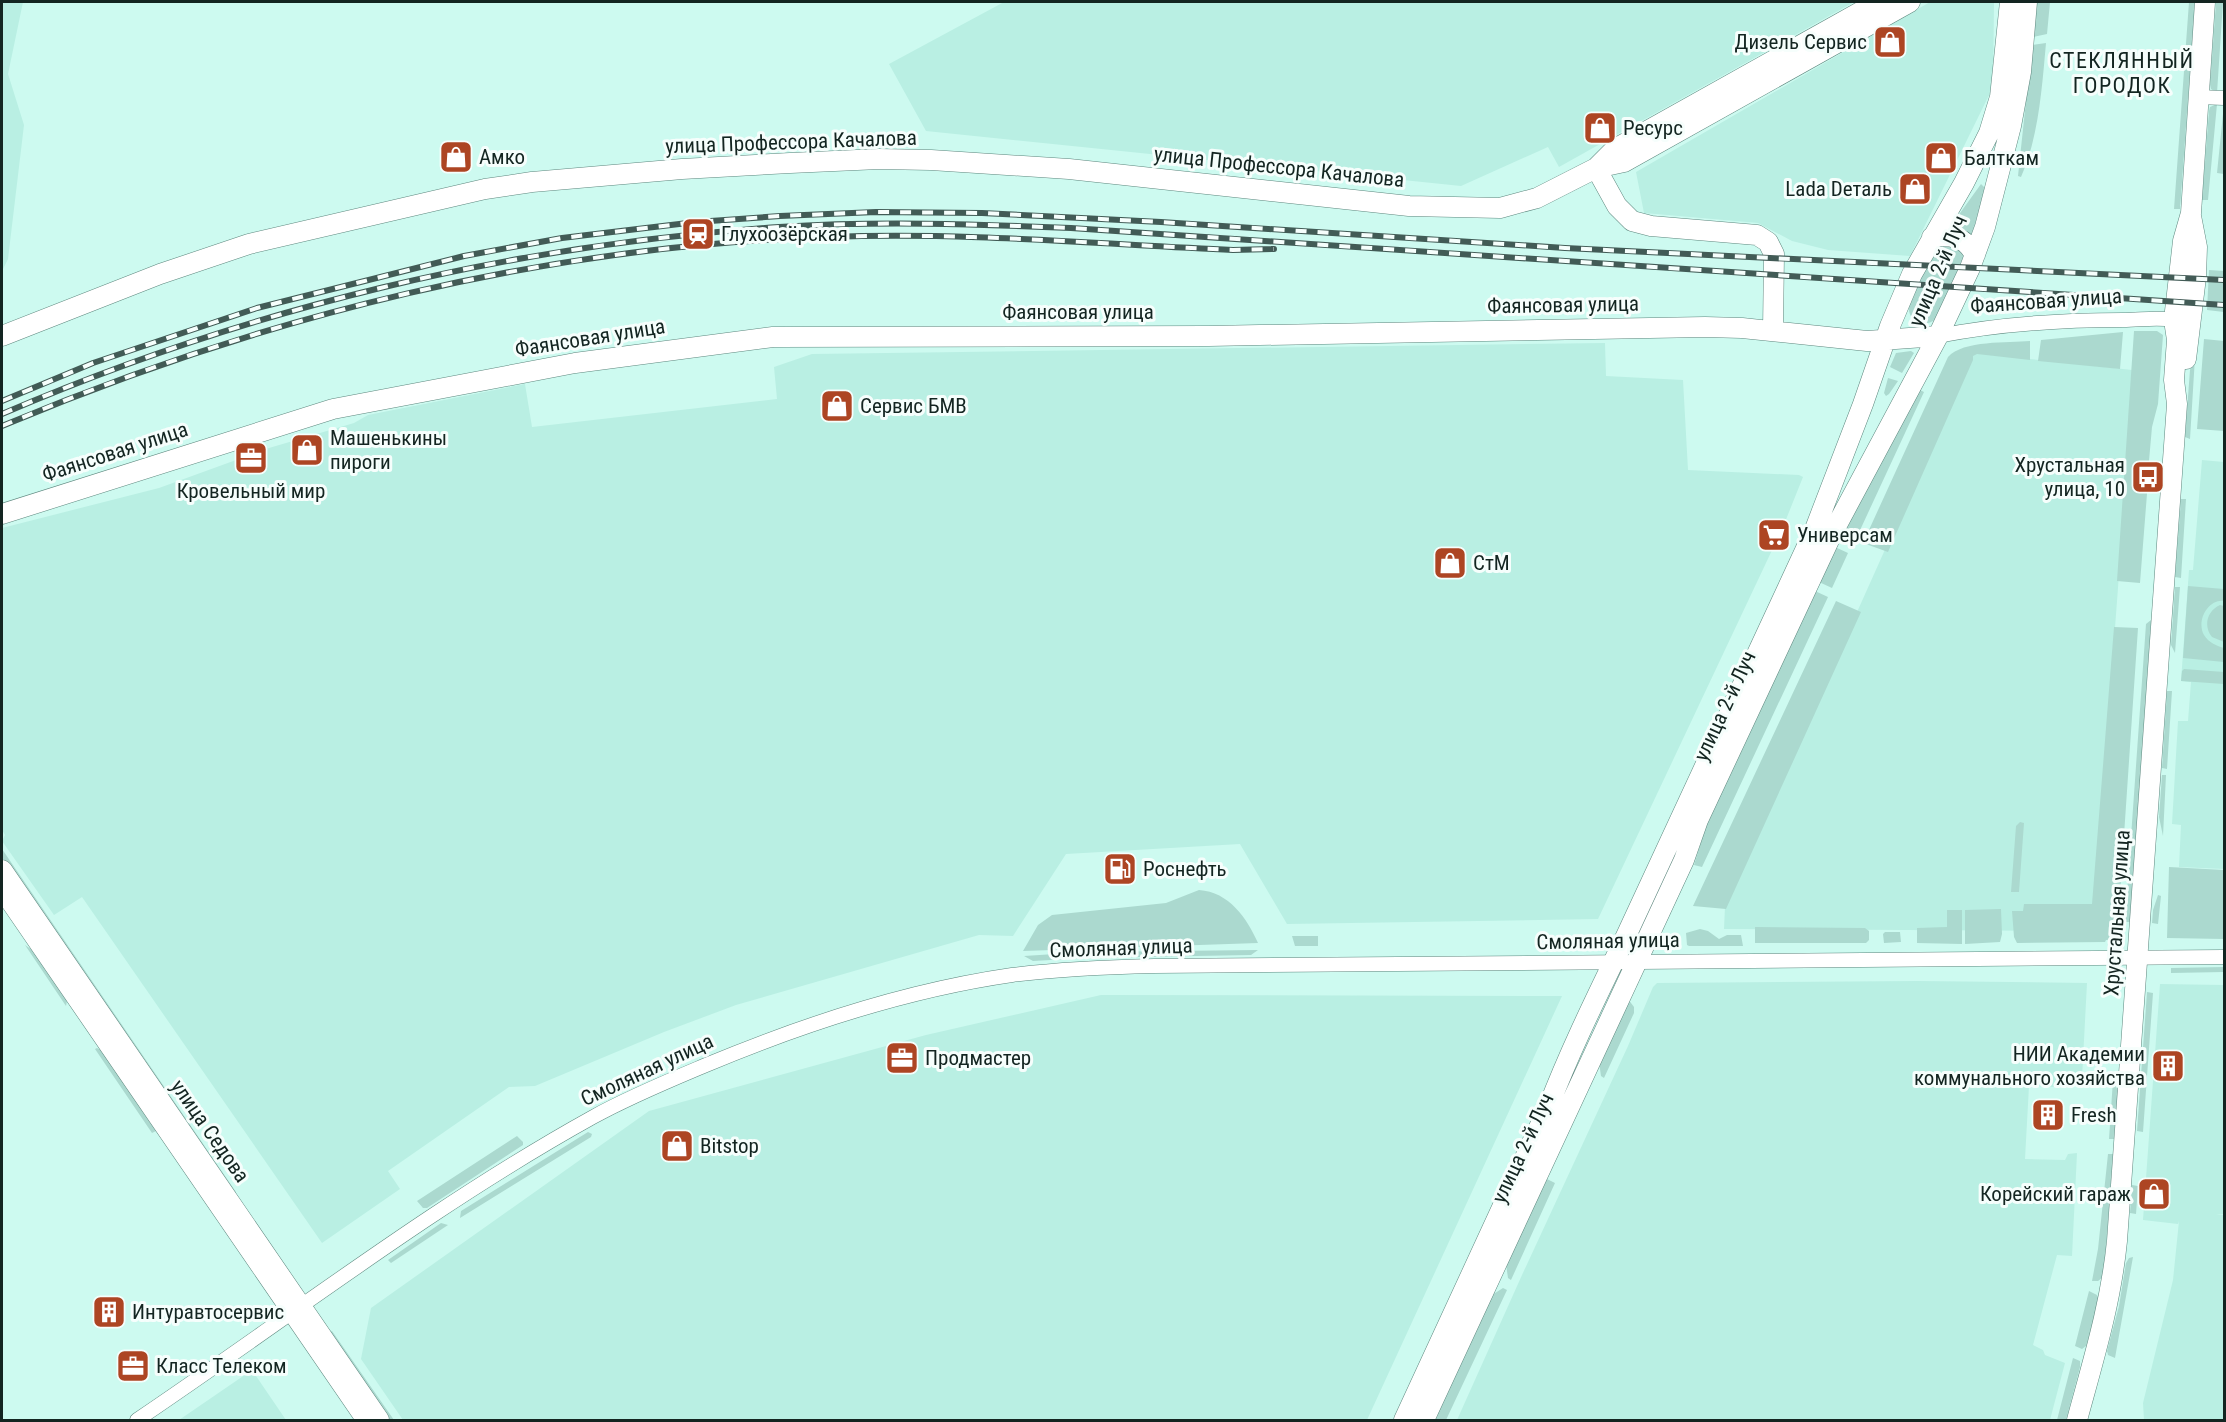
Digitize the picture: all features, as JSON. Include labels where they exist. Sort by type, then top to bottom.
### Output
[{"type":"street","name":"улица Профессора Качалова","points":[[1596,168],[1615,149],[1878,2]]},
{"type":"street","name":"улица Профессора Качалова","points":[[2,336],[160,274],[249,244],[485,189],[583,177],[790,163],[879,159],[931,160],[1069,169],[1366,201],[1464,208],[1500,208],[1537,198],[1596,168],[1624,162],[1910,2]]},
{"type":"street","name":"улица 2-й Луч","points":[[1404,1420],[1548,1108],[1565,1063],[1600,986],[1614,962],[1819,520],[1902,296],[1932,237],[1964,183],[1993,124],[2000,97],[2010,2]]},
{"type":"street","name":"улица 2-й Луч","points":[[1424,1420],[1684,860],[1698,820],[1831,536],[1938,336],[1971,268],[1988,218],[2012,126],[2021,72],[2027,2]]},
{"type":"street","name":"Хрустальная улица","points":[[2077,1420],[2104,1320],[2115,1266],[2177,404],[2174,380],[2177,340],[2174,320],[2183,241],[2191,213],[2205,2]]},
{"type":"street","points":[[2198,97],[2224,98]]},
{"type":"street","points":[[1596,168],[1617,206],[1632,221],[1651,226],[1757,236],[1768,242],[1774,254],[1773,331]]},
{"type":"street","name":"Хрустальная улица","points":[[2177,404],[2184,381],[2196,277],[2197,242],[2191,213]]},
{"type":"street","points":[[1932,237],[1954,236],[1965,240],[1975,255]]},
{"type":"street","name":"Фаянсовая улица","points":[[2,514],[333,409],[575,363],[773,337],[1209,336],[1715,327],[1867,341],[1938,336],[1967,330],[2074,320],[2151,318],[2174,320]]},
{"type":"street","name":"улица Седова","points":[[2,870],[295,1311],[363,1420]]},
{"type":"street","name":"улица Седова","points":[[2,894],[295,1311],[379,1420]]},
{"type":"street","name":"Смоляная улица","points":[[137,1420],[504,1170],[593,1117],[632,1097],[723,1058],[817,1023],[977,981],[1013,975],[1104,967],[2224,957]]},
{"type":"shaded area","points":[[2,2],[23,2],[8,74],[24,125],[8,259],[2,271]]},
{"type":"shaded area","points":[[1004,2],[1854,2],[1559,167],[1548,147],[1461,186],[926,131],[889,64]]},
{"type":"shaded area","points":[[1930,2],[1994,3],[1993,87],[1910,256],[1828,250],[1792,241],[1758,223],[1644,213],[1636,172]]},
{"type":"shaded area","points":[[2037,2],[2050,2],[2047,34],[2033,37]]},
{"type":"shaded area","points":[[2189,2],[2195,2],[2180,209],[2174,209]]},
{"type":"shaded area","points":[[2216,2],[2223,2],[2217,93],[2211,89],[2210,85]]},
{"type":"shaded area","points":[[2046,43],[2036,128],[2021,177],[2018,176],[2032,45]]},
{"type":"shaded area","points":[[2217,104],[2208,200],[2202,200],[2209,111],[2210,107]]},
{"type":"shaded area","points":[[2224,104],[2224,174],[2217,173]]},
{"type":"shaded area","points":[[1981,184],[1985,188],[1972,235],[1950,227]]},
{"type":"shaded area","points":[[1938,247],[1954,247],[1962,251],[1964,259],[1936,319],[1923,324],[1914,320],[1909,313],[1911,294]]},
{"type":"shaded area","points":[[2209,270],[2224,271],[2224,312],[2207,310]]},
{"type":"shaded area","points":[[2134,331],[2157,331],[2163,335],[2158,404],[2152,427],[2148,472],[2146,473],[2146,481],[2148,481],[2140,583],[2117,581]]},
{"type":"shaded area","points":[[2123,332],[2120,369],[2038,361],[2041,340]]},
{"type":"shaded area","points":[[2204,339],[2224,341],[2224,431],[2197,429]]},
{"type":"shaded area","points":[[2030,341],[2030,360],[1977,354],[1973,356],[1888,552],[1863,543],[1948,357],[1975,345]]},
{"type":"shaded area","points":[[1605,343],[1606,376],[1683,380],[1688,470],[1803,477],[1783,527],[1598,919],[1287,924],[1240,844],[1066,854],[1013,936],[979,935],[736,1005],[664,1032],[535,1086],[509,1087],[388,1171],[400,1189],[322,1243],[82,897],[54,915],[2,841],[5,835],[2,830],[2,528],[159,488],[269,448],[354,423],[368,415],[525,384],[532,427],[777,399],[774,367],[812,354]]},
{"type":"shaded area","points":[[1911,351],[1914,353],[1902,373],[1890,367],[1896,353]]},
{"type":"shaded area","points":[[1973,353],[2132,370],[2092,931],[1724,929],[1725,907]]},
{"type":"shaded area","points":[[2195,357],[2190,439],[2185,437],[2190,370]]},
{"type":"shaded area","points":[[1888,378],[1898,381],[1886,396],[1884,393]]},
{"type":"shaded area","points":[[1918,389],[1924,392],[1855,541],[1841,534]]},
{"type":"shaded area","points":[[2202,460],[2224,462],[2224,869],[2179,867],[2181,825],[2172,824],[2178,721],[2188,721],[2191,682],[2181,681],[2189,570],[2193,570]]},
{"type":"shaded area","points":[[2181,499],[2186,499],[2181,578],[2175,577]]},
{"type":"shaded area","points":[[1835,547],[1848,553],[1832,588],[1819,582]]},
{"type":"shaded area","points":[[2188,586],[2224,589],[2224,601],[2218,601],[2205,612],[2202,629],[2206,638],[2213,644],[2224,648],[2224,662],[2183,658]]},
{"type":"shaded area","points":[[2175,587],[2180,587],[2175,653],[2171,645]]},
{"type":"shaded area","points":[[1815,591],[1828,597],[1702,867],[1694,865],[1708,820]]},
{"type":"shaded area","points":[[1836,601],[1861,612],[1726,909],[1693,906]]},
{"type":"shaded area","points":[[2220,605],[2224,606],[2224,642],[2212,637],[2207,624],[2209,615]]},
{"type":"shaded area","points":[[2151,620],[2130,922],[2125,922],[2146,624]]},
{"type":"shaded area","points":[[2114,627],[2138,628],[2117,939],[2105,942],[2017,943],[2014,937],[2012,911],[2023,911],[2024,904],[2092,904]]},
{"type":"shaded area","points":[[2184,669],[2224,672],[2224,684],[2181,681]]},
{"type":"shaded area","points":[[2167,691],[2172,691],[2167,769],[2162,768]]},
{"type":"shaded area","points":[[2162,775],[2166,775],[2163,836],[2159,817]]},
{"type":"shaded area","points":[[2020,822],[2024,823],[2019,892],[2011,892],[2016,826]]},
{"type":"shaded area","points":[[2,849],[236,1192],[233,1194],[2,857]]},
{"type":"shaded area","points":[[2169,867],[2224,870],[2224,939],[2167,938]]},
{"type":"shaded area","points":[[1199,890],[1219,896],[1236,908],[1258,943],[1023,951],[1038,925],[1052,915],[1166,903]]},
{"type":"shaded area","points":[[2158,895],[2161,896],[2158,924],[2152,923]]},
{"type":"shaded area","points":[[2001,909],[2000,942],[1965,944],[1965,910]]},
{"type":"shaded area","points":[[1947,910],[1962,910],[1962,944],[1917,943],[1917,928],[1947,927]]},
{"type":"shaded area","points":[[1755,927],[1865,928],[1869,931],[1869,940],[1866,943],[1755,943]]},
{"type":"shaded area","points":[[1700,929],[1708,931],[1719,939],[1727,935],[1741,935],[1743,946],[1687,945],[1686,933]]},
{"type":"shaded area","points":[[1900,932],[1901,942],[1884,943],[1883,934]]},
{"type":"shaded area","points":[[1292,936],[1318,936],[1318,946],[1295,946]]},
{"type":"shaded area","points":[[25,945],[32,950],[67,1001],[66,1006]]},
{"type":"shaded area","points":[[1258,950],[1251,955],[1033,961],[1024,956],[1086,952]]},
{"type":"shaded area","points":[[2224,967],[2224,972],[2171,973],[2171,968]]},
{"type":"shaded area","points":[[1918,981],[2087,983],[2082,1078],[2056,1087],[2029,1086],[2025,1159],[2065,1160],[2068,1154],[2077,1153],[2072,1256],[2057,1255],[2033,1345],[2043,1350],[2045,1355],[2065,1363],[2050,1420],[1457,1420],[1653,987],[1657,983]]},
{"type":"shaded area","points":[[2160,984],[2224,985],[2224,1214],[2216,1214],[2224,1215],[2224,1420],[2144,1420],[2143,1403],[2173,1280],[2179,1221],[2178,1224],[2143,1220]]},
{"type":"shaded area","points":[[2147,992],[2153,993],[2143,1132],[2137,1131]]},
{"type":"shaded area","points":[[1101,995],[1562,996],[1367,1420],[403,1420],[361,1359],[371,1308],[649,1111],[926,1035]]},
{"type":"shaded area","points":[[1628,999],[1634,1007],[1634,1013],[1604,1078],[1601,1076],[1599,1062]]},
{"type":"shaded area","points":[[95,1049],[101,1050],[156,1131],[152,1133]]},
{"type":"shaded area","points":[[2113,1080],[2118,1091],[2114,1139],[2109,1139]]},
{"type":"shaded area","points":[[588,1132],[592,1134],[591,1137],[460,1218],[461,1211]]},
{"type":"shaded area","points":[[517,1136],[523,1145],[427,1208],[423,1208],[417,1201]]},
{"type":"shaded area","points":[[2108,1154],[2113,1154],[2105,1261],[2102,1278],[2092,1281],[2098,1249]]},
{"type":"shaded area","points":[[1545,1178],[1555,1183],[1511,1280],[1508,1278],[1506,1264]]},
{"type":"shaded area","points":[[2132,1185],[2138,1186],[2136,1214],[2130,1213]]},
{"type":"shaded area","points":[[441,1223],[448,1225],[391,1263],[388,1260]]},
{"type":"shaded area","points":[[2133,1257],[2115,1358],[2108,1355],[2107,1351],[2119,1306],[2126,1263],[2129,1258]]},
{"type":"shaded area","points":[[1503,1288],[1507,1290],[1446,1420],[1434,1420],[1492,1295]]},
{"type":"shaded area","points":[[2089,1291],[2097,1295],[2099,1300],[2086,1346],[2082,1349],[2075,1346]]},
{"type":"shaded area","points":[[332,1331],[394,1420],[388,1420],[328,1333]]},
{"type":"shaded area","points":[[2073,1358],[2080,1361],[2080,1367],[2066,1420],[2057,1420]]},
{"type":"shaded area","points":[[252,1370],[286,1420],[179,1420]]},
{"type":"railway","points":[[2,401],[93,363],[257,308],[464,256],[562,238],[696,222],[780,216],[876,212],[982,213],[1565,248],[2224,280]]},
{"type":"railway","points":[[2,414],[95,376],[190,343],[285,313],[382,288],[480,266],[579,249],[679,236],[815,225],[925,224],[1071,228],[2224,305]]},
{"type":"railway","points":[[2,426],[201,351],[303,320],[406,294],[511,272],[616,255],[722,243],[880,236],[981,237],[1233,250],[1274,249]]},
{"type":"place","name":"Дизель Сервис","points":[[1890,42]]},
{"type":"place","name":"Ресурс","points":[[1600,128]]},
{"type":"place","name":"Амко","points":[[456,157]]},
{"type":"place","name":"Балткам","points":[[1941,158]]},
{"type":"place","name":"Lada Dеталь","points":[[1915,189]]},
{"type":"place","name":"Глухоозёрская","points":[[698,234]]},
{"type":"place","name":"Сервис БМВ","points":[[837,406]]},
{"type":"place","name":"Машенькины пироги","points":[[307,450]]},
{"type":"place","name":"Кровельный мир","points":[[251,458]]},
{"type":"place","name":"Хрустальная улица, 10","points":[[2148,477]]},
{"type":"place","name":"Универсам","points":[[1774,535]]},
{"type":"place","name":"СтМ","points":[[1450,563]]},
{"type":"place","name":"Роснефть","points":[[1120,869]]},
{"type":"place","name":"Продмастер","points":[[902,1058]]},
{"type":"place","name":"НИИ Академии коммунального хозяйства","points":[[2168,1066]]},
{"type":"place","name":"Fresh","points":[[2048,1115]]},
{"type":"place","name":"Bitstop","points":[[677,1146]]},
{"type":"place","name":"Корейский гараж","points":[[2154,1194]]},
{"type":"place","name":"Интуравтосервис","points":[[109,1312]]},
{"type":"place","name":"Класс Телеком","points":[[133,1366]]},
{"type":"district","name":"СТЕКЛЯННЫЙ ГОРОДОК","points":[[2122,72]]}]
